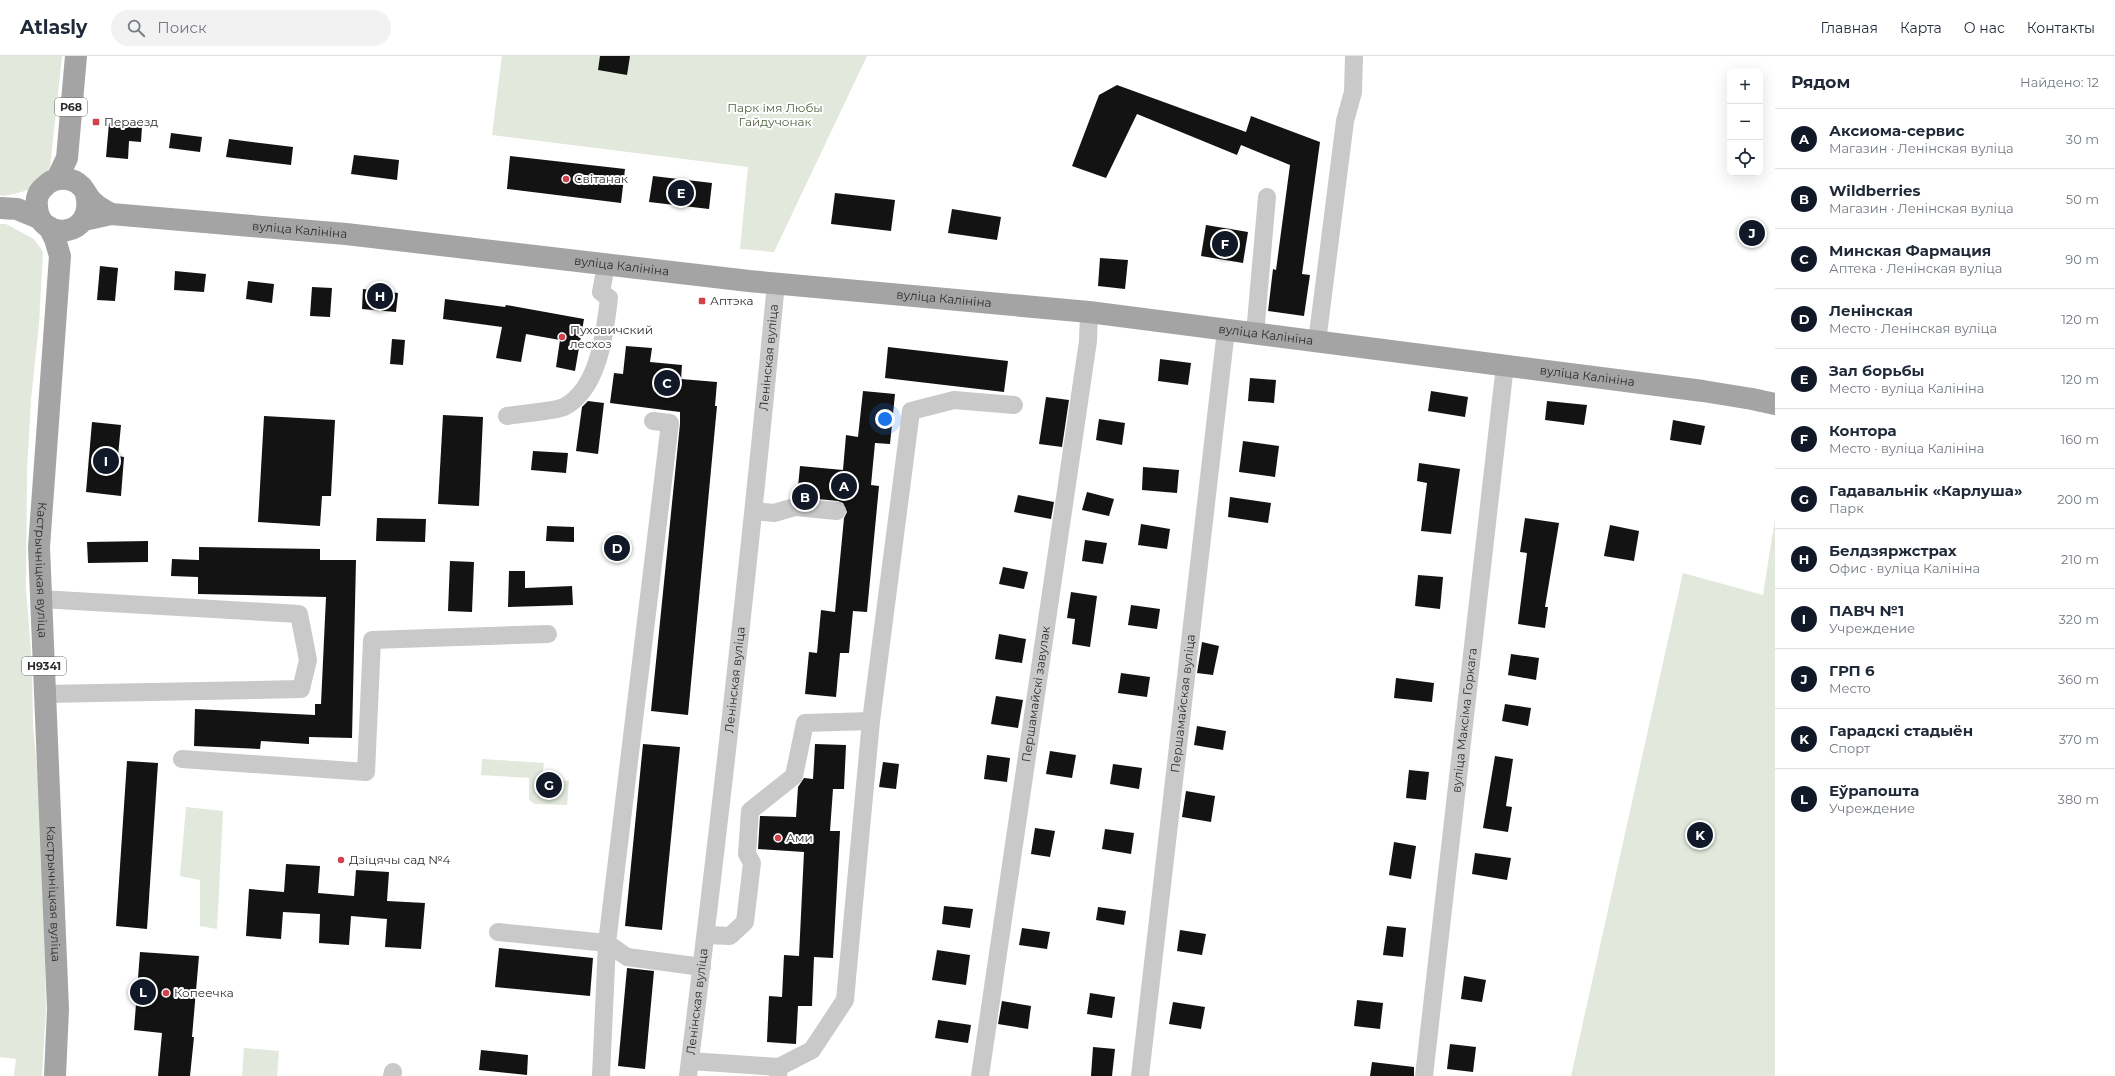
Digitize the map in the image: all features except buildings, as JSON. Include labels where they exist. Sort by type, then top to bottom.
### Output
[{"type":"main road","name":"Р68","points":[[9,209],[34,200],[43,187],[72,185],[67,158],[76,56]]},
{"type":"main road","points":[[72,185],[96,205],[110,214]]},
{"type":"main road","points":[[72,185],[89,203],[88,212],[81,223]]},
{"type":"main road","points":[[38,194],[36,202],[44,222]]},
{"type":"main road","name":"Р68","points":[[9,209],[44,222],[60,231],[81,223]]},
{"type":"main road","name":"вуліца Калініна","points":[[81,223],[110,214],[346,234],[606,265],[776,283],[1089,312],[1703,391],[1752,398],[1775,404]]},
{"type":"main road","name":"Кастрычніцкая вуліца","points":[[44,222],[55,239],[60,256]]},
{"type":"main road","name":"Кастрычніцкая вуліца","points":[[55,1076],[58,1009],[39,547],[60,256],[68,238],[81,223]]},
{"type":"street","points":[[1317,342],[1345,121],[1353,92],[1354,56]]},
{"type":"street","points":[[1254,334],[1267,196]]},
{"type":"street","points":[[507,416],[564,407],[580,394],[596,370],[609,298],[601,292],[606,265]]},
{"type":"street","name":"Ленінская вуліца","points":[[689,1068],[707,935],[754,511],[776,283]]},
{"type":"street","name":"Першамайскі завулак","points":[[980,1076],[1088,341],[1089,312]]},
{"type":"street","name":"Першамайская вуліца","points":[[1140,1076],[1226,330]]},
{"type":"street","name":"вуліца Максіма Горкага","points":[[1424,1076],[1505,365]]},
{"type":"street","points":[[689,1068],[778,1072],[812,1050],[845,1000],[871,721],[912,411],[954,400],[1014,405]]},
{"type":"street","points":[[601,1076],[607,943],[670,423],[653,421]]},
{"type":"street","points":[[754,511],[774,513],[795,507],[837,511]]},
{"type":"street","points":[[41,599],[299,614],[308,660],[302,689],[45,694]]},
{"type":"street","points":[[182,759],[366,772],[372,640],[548,634]]},
{"type":"street","points":[[707,935],[730,936],[745,922],[752,863],[747,854],[750,811],[794,776],[805,723],[871,721]]},
{"type":"street","points":[[498,932],[607,943],[627,957],[702,967]]},
{"type":"green space","points":[[0,56],[62,56],[50,168],[46,175],[36,185],[25,191],[4,196],[0,195]]},
{"type":"green space","name":"Парк імя Любы Гайдучонак","points":[[502,56],[867,56],[774,252],[740,249],[748,167],[492,135]]},
{"type":"green space","points":[[0,224],[6,224],[34,239],[43,252],[39,324],[31,400],[27,471],[26,588],[32,666],[33,725],[41,809],[46,1009],[42,1076],[14,1076],[16,1059],[0,1057]]},
{"type":"green space","points":[[1775,518],[1775,1076],[1571,1076],[1683,573],[1763,595]]},
{"type":"green space","points":[[482,759],[544,763],[542,778],[569,781],[567,805],[535,804],[529,800],[529,778],[481,775]]},
{"type":"green space","points":[[186,807],[223,811],[217,929],[200,926],[200,880],[180,876]]},
{"type":"green space","points":[[244,1048],[279,1051],[277,1076],[242,1076]]},
{"type":"place","name":"Пераезд","points":[[96,122]]},
{"type":"place","name":"Світанак","points":[[566,179]]},
{"type":"place","name":"Зал борьбы","points":[[681,193]]},
{"type":"place","name":"ГРП 6","points":[[1752,233]]},
{"type":"place","name":"Контора","points":[[1225,244]]},
{"type":"place","name":"Белдзяржстрах","points":[[380,296]]},
{"type":"place","name":"Аптэка","points":[[702,301]]},
{"type":"place","name":"Пуховичский лесхоз","points":[[562,337]]},
{"type":"place","name":"Минская Фармация","points":[[667,383]]},
{"type":"place","name":"ПАВЧ №1","points":[[106,461]]},
{"type":"place","name":"Аксиома-сервис","points":[[844,486]]},
{"type":"place","name":"Wildberries","points":[[805,497]]},
{"type":"place","name":"Ленінская","points":[[617,548]]},
{"type":"place","name":"Гадавальнік «Карлуша»","points":[[549,785]]},
{"type":"place","name":"Гарадскі стадыён","points":[[1700,835]]},
{"type":"place","name":"Ами","points":[[778,838]]},
{"type":"place","name":"Дзіцячы сад №4","points":[[341,860]]},
{"type":"place","name":"Еўрапошта","points":[[143,992]]},
{"type":"place","name":"Копеечка","points":[[166,993]]}]
